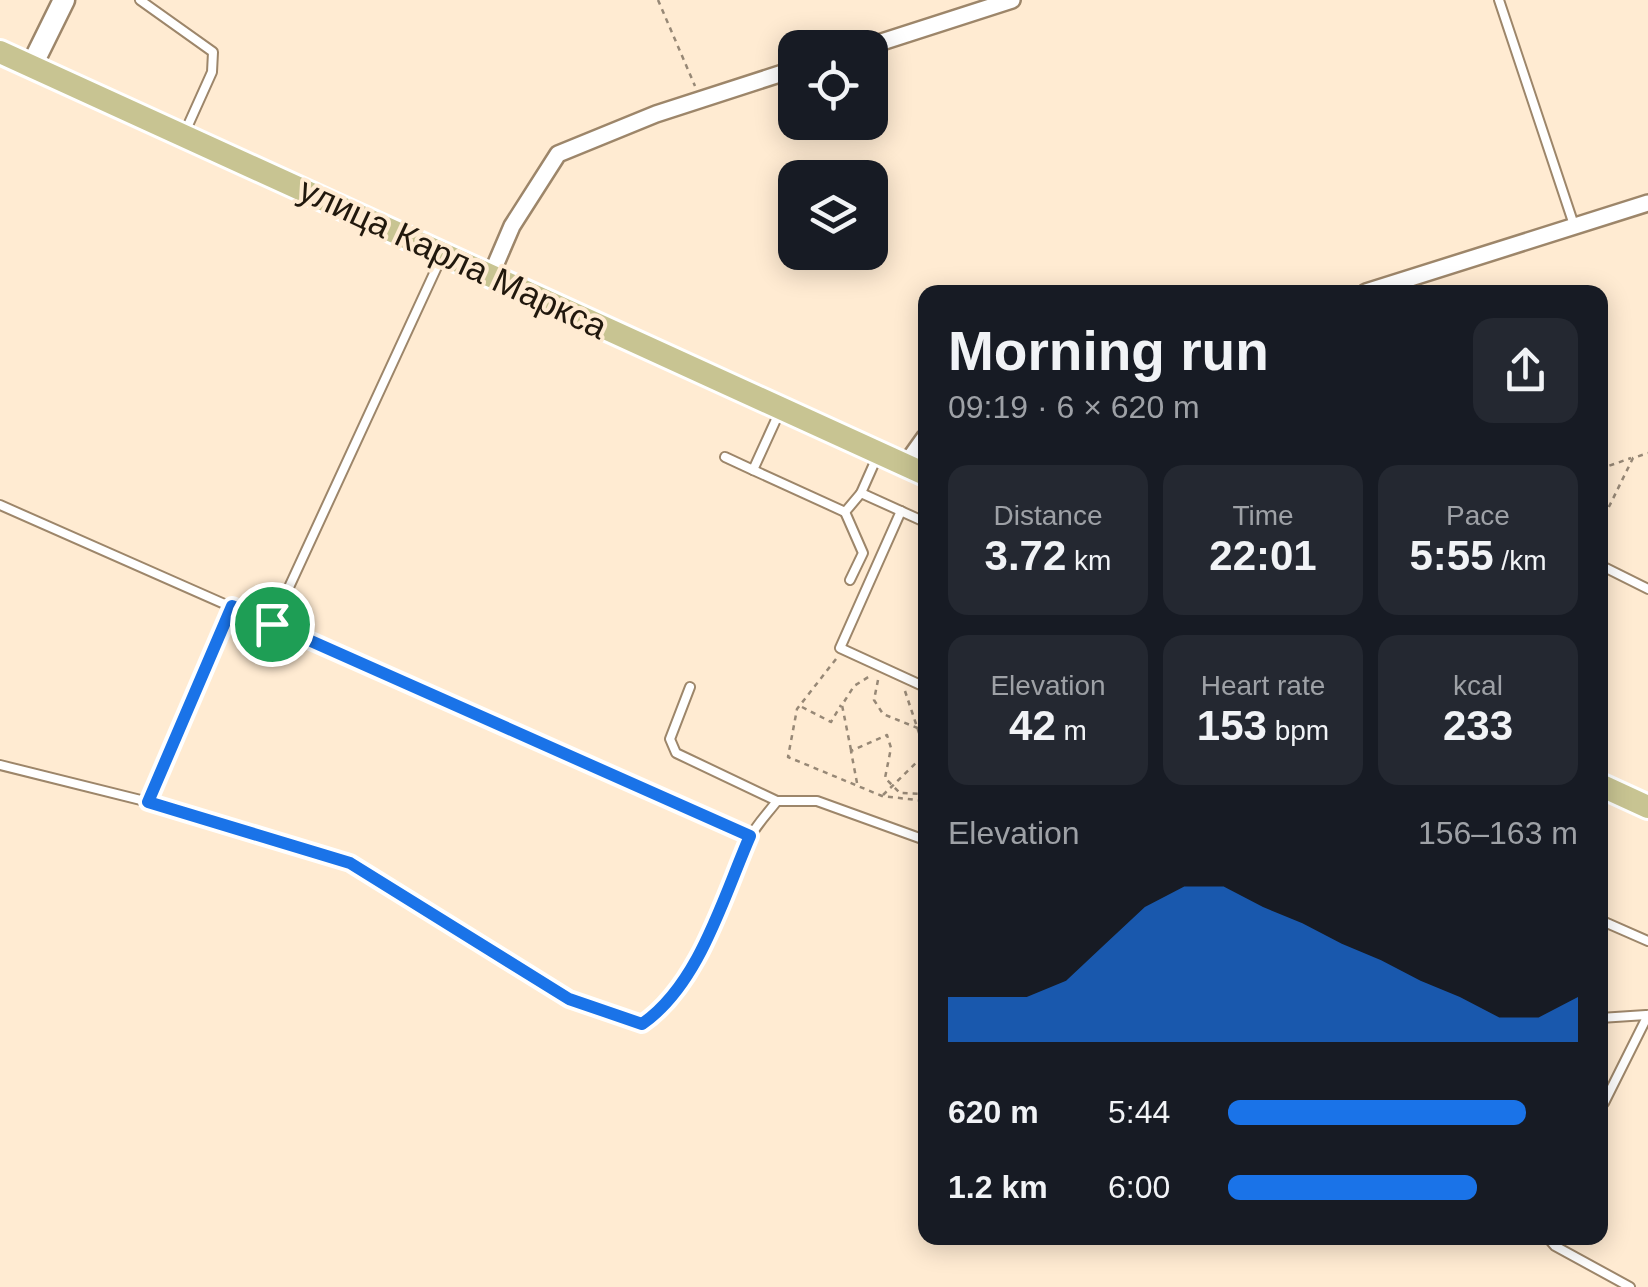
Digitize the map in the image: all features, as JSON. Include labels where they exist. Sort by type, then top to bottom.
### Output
[{"type":"main road","name":"улица Карла Маркса","points":[[0,52],[915,470]]},
{"type":"main road","points":[[1608,789],[1648,808]]},
{"type":"street","points":[[31,67],[64,0]]},
{"type":"street","points":[[888,40],[1012,0]]},
{"type":"street","points":[[491,275],[512,226],[558,154],[701,99],[778,74]]},
{"type":"street","points":[[1389,285],[1648,203]]},
{"type":"lane","points":[[140,0],[213,52],[212,72],[184,136]]},
{"type":"lane","points":[[1500,0],[1575,229]]},
{"type":"lane","points":[[272,624],[444,253]]},
{"type":"lane","points":[[753,470],[781,408]]},
{"type":"lane","points":[[845,512],[860,493],[878,454]]},
{"type":"lane","points":[[725,458],[845,512],[863,553],[850,580]]},
{"type":"lane","points":[[860,493],[918,519]]},
{"type":"lane","points":[[0,505],[750,836]]},
{"type":"lane","points":[[901,511],[840,648],[918,683]]},
{"type":"lane","points":[[1608,569],[1648,589]]},
{"type":"lane","points":[[148,802],[232,606]]},
{"type":"lane","points":[[690,687],[670,739],[676,754],[777,801],[817,801],[918,837]]},
{"type":"lane","points":[[0,766],[148,802],[350,863],[569,999],[642,1024],[666,1008],[708,933],[750,836],[777,801]]},
{"type":"lane","points":[[1608,924],[1648,941]]},
{"type":"lane","points":[[1608,1017],[1647,1015],[1608,1095]]},
{"type":"lane","points":[[1554,1245],[1630,1287]]},
{"type":"path","points":[[658,0],[668,34],[701,99]]},
{"type":"path","points":[[1608,466],[1648,453]]},
{"type":"path","points":[[1608,510],[1633,458]]},
{"type":"path","points":[[844,650],[800,706],[788,757],[882,796],[918,800]]},
{"type":"path","points":[[800,706],[831,722],[854,686],[880,670],[874,700],[883,714],[916,729]]},
{"type":"path","points":[[900,676],[918,734]]},
{"type":"path","points":[[842,705],[858,785]]},
{"type":"path","points":[[852,752],[886,734],[891,748],[885,778],[900,793],[918,794]]},
{"type":"path","points":[[882,796],[918,760]]},
{"type":"route","points":[[232,606],[272,624],[750,836],[708,933],[666,1008],[642,1024],[569,999],[350,863],[148,802],[232,606]]}]
